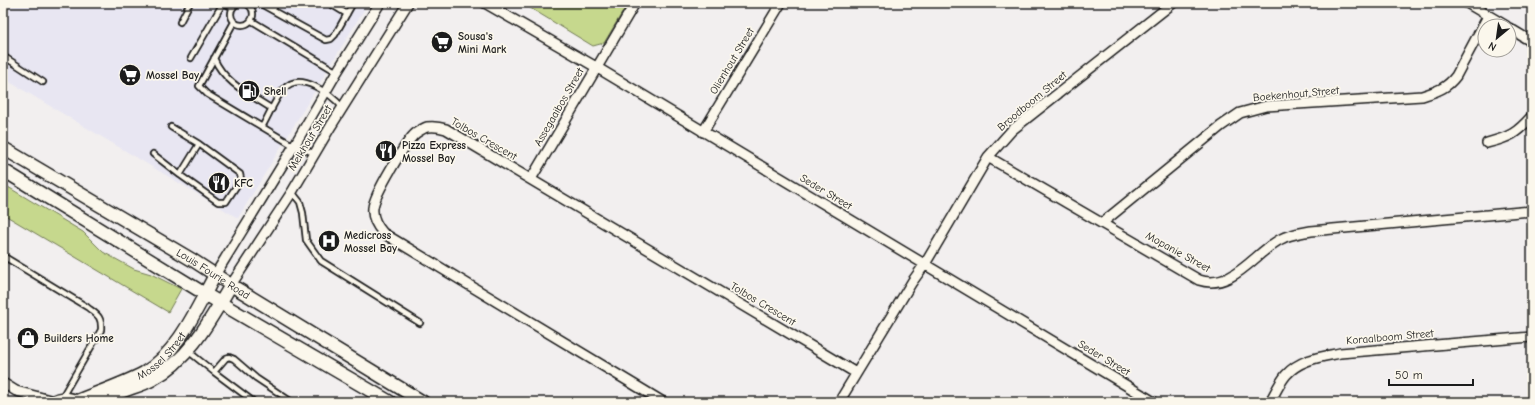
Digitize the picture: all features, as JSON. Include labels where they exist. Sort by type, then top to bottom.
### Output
[{"type":"main road","name":"Louis Fourie Road","points":[[3,148],[194,261],[423,402]]},
{"type":"main road","name":"Louis Fourie Road","points":[[3,170],[220,303],[390,402]]},
{"type":"main road","name":"Mossel Street","points":[[77,402],[144,373],[170,351],[181,337],[215,275]]},
{"type":"main road","name":"Mossel Street","points":[[103,402],[113,395],[155,379],[175,363],[188,351],[231,285]]},
{"type":"main road","points":[[56,400],[69,398],[77,402]]},
{"type":"street","name":"Melkhout Street","points":[[215,275],[380,3]]},
{"type":"street","name":"Melkhout Street","points":[[231,285],[292,192],[314,153],[408,3]]},
{"type":"street","name":"Seder Street","points":[[485,3],[925,264],[1154,402]]},
{"type":"street","name":"Assegaaibos Street","points":[[530,179],[635,3]]},
{"type":"street","name":"Olienhout Street","points":[[703,132],[781,3]]},
{"type":"street","name":"Broodboom Street","points":[[925,264],[988,157],[1012,130],[1173,3]]},
{"type":"street","points":[[1467,3],[1492,18]]},
{"type":"street","name":"Boekenhout Street","points":[[1102,223],[1221,126],[1240,113],[1266,106],[1422,96],[1441,90],[1450,84],[1456,76],[1488,16]]},
{"type":"street","points":[[1517,33],[1532,42]]},
{"type":"street","points":[[1487,143],[1512,135],[1532,116]]},
{"type":"street","name":"Tolbos Crescent","points":[[663,402],[388,237],[378,228],[374,218],[374,201],[404,149],[416,133],[427,127],[446,129],[856,373]]},
{"type":"street","name":"Mopanie Street","points":[[988,157],[1199,280],[1210,282],[1227,279],[1281,239],[1295,234],[1311,231],[1532,211]]},
{"type":"street","points":[[839,402],[912,282],[925,264]]},
{"type":"street","name":"Koraalboom Street","points":[[1270,402],[1286,375],[1298,364],[1312,358],[1340,353],[1532,336]]},
{"type":"street","points":[[3,383],[16,391],[28,402]]},
{"type":"street","points":[[16,391],[56,400]]},
{"type":"lane","points":[[180,22],[190,3]]},
{"type":"lane","points":[[191,58],[223,3],[233,8]]},
{"type":"lane","points":[[242,3],[249,4],[253,14],[252,21],[243,26],[234,22],[231,16],[233,8],[242,3]]},
{"type":"lane","points":[[260,3],[326,40],[331,39],[335,35],[353,3]]},
{"type":"lane","points":[[272,10],[277,3]]},
{"type":"lane","points":[[329,3],[347,14]]},
{"type":"lane","points":[[252,21],[337,72]]},
{"type":"lane","points":[[234,22],[198,86],[207,94],[294,146],[314,153]]},
{"type":"lane","points":[[3,56],[42,82]]},
{"type":"lane","points":[[214,58],[227,78],[272,109]]},
{"type":"lane","points":[[262,127],[283,89],[294,83],[303,82],[311,84],[326,91],[343,108]]},
{"type":"lane","points":[[153,154],[218,202],[226,202],[231,196],[241,179],[240,174],[199,144],[171,127]]},
{"type":"lane","points":[[180,175],[199,144]]},
{"type":"lane","points":[[292,192],[300,202],[303,213],[306,240],[321,261],[420,323]]},
{"type":"lane","points":[[3,256],[87,307],[99,316],[102,322],[101,330],[56,400]]},
{"type":"lane","points":[[188,351],[254,402]]},
{"type":"lane","points":[[214,372],[226,358],[232,358],[256,378],[292,402]]},
{"type":"shaded area","points":[[3,3],[368,3],[238,218],[3,78]]},
{"type":"green space","points":[[522,3],[628,3],[604,43],[593,46]]},
{"type":"green space","points":[[3,184],[83,232],[103,252],[134,269],[151,274],[181,289],[168,312],[3,214]]},
{"type":"place","name":"Sousa's Mini Mark","points":[[442,42]]},
{"type":"place","name":"Mossel Bay","points":[[130,75]]},
{"type":"place","name":"Shell","points":[[249,91]]},
{"type":"place","name":"Pizza Express Mossel Bay","points":[[386,151]]},
{"type":"place","name":"KFC","points":[[219,183]]},
{"type":"place","name":"Medicross Mossel Bay","points":[[329,241]]},
{"type":"place","name":"Builders Home","points":[[28,338]]}]
